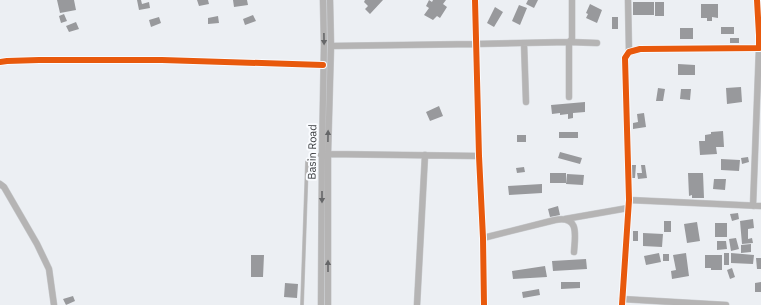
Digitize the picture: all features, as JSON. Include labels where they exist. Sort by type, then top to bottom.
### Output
[{"type":"street","name":"Basin Road","points":[[323,0],[325,249],[328,305]]},
{"type":"street","name":"Basin Road","points":[[325,154],[330,46],[330,0]]},
{"type":"street","points":[[475,0],[484,305]]},
{"type":"street","points":[[569,97],[569,42],[572,39],[572,0]]},
{"type":"street","points":[[628,0],[629,52]]},
{"type":"street","points":[[753,206],[760,55],[757,0]]},
{"type":"street","points":[[330,46],[569,42],[597,43]]},
{"type":"street","points":[[524,43],[526,102]]},
{"type":"street","points":[[726,305],[622,302],[629,200],[624,58],[629,52],[640,49],[759,48]]},
{"type":"street","points":[[0,62],[39,60],[162,60],[323,65]]},
{"type":"street","points":[[325,154],[480,156]]},
{"type":"street","points":[[417,305],[424,155]]},
{"type":"street","points":[[0,184],[4,187],[48,269],[54,305]]},
{"type":"street","points":[[629,200],[761,206]]},
{"type":"street","points":[[483,238],[555,220],[628,208]]},
{"type":"street","points":[[565,219],[570,221],[576,230],[574,252]]},
{"type":"street","name":"Basin Road","points":[[321,305],[325,249]]},
{"type":"lane","points":[[302,305],[307,162],[312,157],[325,154]]},
{"type":"building","points":[[57,0],[74,0],[76,10],[60,13]]},
{"type":"building","points":[[137,0],[141,0],[142,4],[149,2],[150,8],[139,10]]},
{"type":"building","points":[[197,0],[208,0],[209,4],[199,6]]},
{"type":"building","points":[[233,0],[247,0],[248,5],[234,7]]},
{"type":"building","points":[[365,0],[383,0],[370,14],[365,9],[368,6],[364,2]]},
{"type":"building","points":[[429,0],[432,2],[433,0],[446,0],[443,4],[447,7],[440,18],[437,16],[433,20],[424,15],[429,8],[426,6]]},
{"type":"building","points":[[528,0],[538,0],[534,8],[526,4]]},
{"type":"building","points":[[633,2],[654,2],[654,15],[633,15]]},
{"type":"building","points":[[655,2],[664,2],[664,16],[655,16]]},
{"type":"building","points":[[590,4],[602,10],[597,23],[586,18],[588,14],[586,13]]},
{"type":"building","points":[[701,4],[718,4],[718,18],[712,17],[712,21],[707,21],[707,18],[701,18]]},
{"type":"building","points":[[519,5],[527,8],[520,25],[512,21]]},
{"type":"building","points":[[495,7],[503,12],[494,27],[487,23]]},
{"type":"building","points":[[64,14],[67,21],[61,23],[59,16]]},
{"type":"building","points":[[253,15],[256,21],[245,25],[243,19]]},
{"type":"building","points":[[218,16],[219,23],[208,24],[208,18]]},
{"type":"building","points":[[159,17],[161,23],[151,27],[149,20]]},
{"type":"building","points":[[612,17],[618,17],[618,29],[612,29]]},
{"type":"building","points":[[76,22],[79,29],[69,32],[66,26]]},
{"type":"building","points":[[721,27],[734,27],[734,34],[721,34]]},
{"type":"building","points":[[680,28],[693,28],[693,39],[680,39]]},
{"type":"building","points":[[730,38],[739,38],[739,43],[730,43]]},
{"type":"building","points":[[678,64],[695,65],[695,75],[678,75]]},
{"type":"building","points":[[741,87],[742,102],[727,104],[726,88]]},
{"type":"building","points":[[658,88],[665,89],[663,101],[656,101]]},
{"type":"building","points":[[681,89],[691,89],[690,100],[680,99]]},
{"type":"building","points":[[585,102],[585,112],[573,113],[573,118],[568,119],[568,114],[552,114],[551,105]]},
{"type":"building","points":[[439,106],[443,116],[430,121],[426,112]]},
{"type":"building","points":[[644,113],[646,127],[633,129],[633,123],[638,122],[637,114]]},
{"type":"building","points":[[723,131],[724,147],[716,147],[717,154],[700,155],[699,141],[705,141],[705,135],[711,134],[711,132]]},
{"type":"building","points":[[559,132],[578,132],[578,138],[559,138]]},
{"type":"building","points":[[517,135],[526,135],[526,142],[517,142]]},
{"type":"building","points":[[560,152],[582,158],[580,164],[558,158]]},
{"type":"building","points":[[748,157],[749,162],[742,164],[741,158]]},
{"type":"building","points":[[721,159],[740,160],[739,171],[721,170]]},
{"type":"building","points":[[632,165],[636,165],[635,178],[631,178]]},
{"type":"building","points":[[641,165],[645,165],[647,178],[638,179],[637,173],[642,173]]},
{"type":"building","points":[[524,167],[525,172],[517,173],[516,168]]},
{"type":"building","points":[[550,173],[566,173],[566,183],[550,183]]},
{"type":"building","points":[[688,173],[703,173],[704,198],[692,198],[692,195],[689,196]]},
{"type":"building","points":[[567,174],[584,175],[583,185],[566,184]]},
{"type":"building","points":[[714,179],[726,179],[725,190],[713,189]]},
{"type":"building","points":[[542,184],[542,193],[509,195],[508,186]]},
{"type":"building","points":[[558,206],[560,215],[550,217],[548,209]]},
{"type":"building","points":[[738,213],[739,219],[732,221],[730,214]]},
{"type":"building","points":[[753,219],[754,228],[748,229],[748,239],[752,238],[753,243],[742,244],[740,221]]},
{"type":"building","points":[[664,221],[671,221],[671,232],[664,232]]},
{"type":"building","points":[[697,222],[700,241],[687,243],[684,224]]},
{"type":"building","points":[[715,223],[727,223],[727,237],[715,237]]},
{"type":"building","points":[[633,231],[638,231],[638,241],[633,241]]},
{"type":"building","points":[[643,233],[663,234],[662,247],[643,246]]},
{"type":"building","points":[[736,238],[739,249],[731,251],[729,239]]},
{"type":"building","points":[[717,241],[726,241],[727,249],[717,250]]},
{"type":"building","points":[[751,244],[751,252],[741,253],[741,245]]},
{"type":"building","points":[[659,253],[661,262],[646,265],[644,256]]},
{"type":"building","points":[[686,253],[689,276],[672,279],[671,271],[676,270],[673,255]]},
{"type":"building","points":[[724,253],[729,253],[729,265],[724,265]]},
{"type":"building","points":[[731,253],[754,255],[753,264],[731,263]]},
{"type":"building","points":[[663,254],[669,254],[669,261],[663,261]]},
{"type":"building","points":[[251,255],[264,255],[263,277],[251,277]]},
{"type":"building","points":[[705,255],[722,255],[722,270],[711,270],[711,268],[705,268]]},
{"type":"building","points":[[756,258],[761,258],[761,269],[757,269]]},
{"type":"building","points":[[586,259],[587,269],[553,271],[552,261]]},
{"type":"building","points":[[545,266],[547,277],[513,279],[512,271]]},
{"type":"building","points":[[732,268],[735,277],[730,279],[727,270]]},
{"type":"building","points":[[561,282],[580,282],[580,288],[561,289]]},
{"type":"building","points":[[761,282],[761,292],[755,292],[755,283]]},
{"type":"building","points":[[285,283],[298,284],[297,298],[284,297]]},
{"type":"building","points":[[539,289],[540,295],[523,298],[522,292]]},
{"type":"building","points":[[73,296],[75,301],[66,305],[63,299]]},
{"type":"cycle path","points":[[475,0],[484,305]]},
{"type":"cycle path","points":[[622,305],[629,200],[625,58],[629,52],[640,49],[759,48],[757,0]]},
{"type":"cycle path","points":[[0,62],[39,60],[162,60],[323,65]]}]
